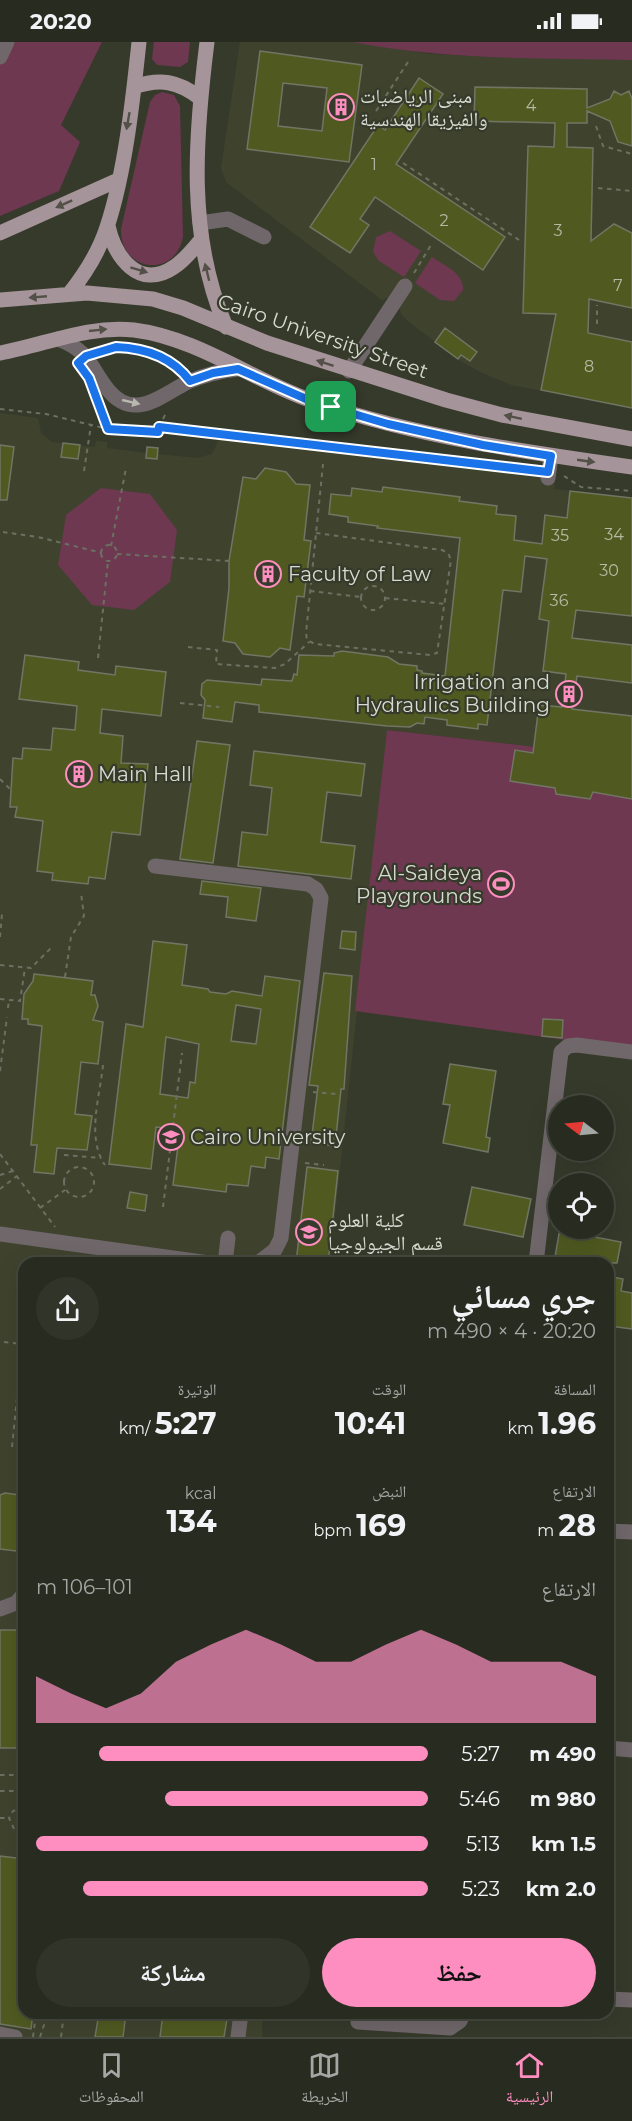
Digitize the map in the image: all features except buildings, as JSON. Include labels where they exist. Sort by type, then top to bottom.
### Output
[{"type":"main road","points":[[69,294],[87,269],[108,226],[118,180],[140,42]]},
{"type":"main road","points":[[207,42],[200,98],[197,181],[201,240],[208,280],[226,327]]},
{"type":"main road","points":[[134,87],[151,81],[169,81],[186,87],[200,98]]},
{"type":"main road","points":[[0,233],[118,180]]},
{"type":"main road","points":[[108,226],[112,246],[120,259],[131,268],[145,273],[159,273],[173,268],[201,240]]},
{"type":"main road","name":"Cairo University Street","points":[[0,300],[105,293],[153,299],[183,308],[226,327],[349,371],[502,415],[632,439]]},
{"type":"main road","points":[[0,353],[104,329],[134,330],[162,336],[275,387],[331,407],[437,435],[551,456],[632,467]]},
{"type":"street","points":[[0,57],[7,42]]},
{"type":"street","points":[[200,222],[228,219],[264,237]]},
{"type":"street","points":[[349,371],[405,286]]},
{"type":"street","points":[[58,339],[70,343],[86,356],[108,391],[124,402],[134,404],[159,400],[190,381],[213,373],[238,369]]},
{"type":"street","points":[[548,475],[551,456]]},
{"type":"street","points":[[155,866],[299,883],[316,890],[321,898],[281,1238],[269,1257]]},
{"type":"street","points":[[537,1257],[561,1052],[568,1046],[577,1045],[632,1052]]},
{"type":"street","points":[[0,1234],[147,1257]]},
{"type":"street","points":[[226,1257],[228,1238]]},
{"type":"street","points":[[614,1530],[632,1532]]},
{"type":"street","points":[[0,1609],[18,1601]]},
{"type":"street","points":[[614,1748],[632,1750]]},
{"type":"street","points":[[614,1999],[632,2000]]},
{"type":"street","points":[[238,2037],[240,2019]]},
{"type":"street","points":[[358,2024],[450,2028],[461,2019]]},
{"type":"street","points":[[0,2034],[15,2037]]},
{"type":"path","points":[[376,111],[408,63]]},
{"type":"path","points":[[596,126],[603,146],[632,154]]},
{"type":"path","points":[[403,163],[519,240]]},
{"type":"path","points":[[598,188],[632,191]]},
{"type":"path","points":[[405,286],[431,245]]},
{"type":"path","points":[[597,305],[597,324]]},
{"type":"path","points":[[86,356],[116,347],[139,349],[172,363],[190,381]]},
{"type":"path","points":[[331,407],[349,371]]},
{"type":"path","points":[[96,398],[108,429]]},
{"type":"path","points":[[0,408],[46,414],[108,429],[158,432],[168,410]]},
{"type":"path","points":[[84,471],[91,425]]},
{"type":"path","points":[[159,427],[565,476],[581,487],[632,491]]},
{"type":"path","points":[[309,642],[306,636],[323,464]]},
{"type":"path","points":[[126,468],[111,546],[117,554],[229,561]]},
{"type":"path","points":[[3,532],[38,537],[102,553]]},
{"type":"path","points":[[188,647],[217,650],[216,664],[269,669],[285,664],[309,642],[434,655],[438,649],[451,560],[446,551],[316,533]]},
{"type":"path","points":[[108,561],[103,558],[102,553],[105,547],[111,546]]},
{"type":"path","points":[[108,561],[114,559],[117,554]]},
{"type":"path","points":[[98,658],[108,561]]},
{"type":"path","points":[[374,586],[382,589],[385,598],[381,606],[373,610],[364,605],[361,597],[365,589],[374,586]]},
{"type":"path","points":[[310,591],[361,597]]},
{"type":"path","points":[[385,598],[445,604]]},
{"type":"path","points":[[180,703],[219,707]]},
{"type":"path","points":[[0,779],[11,790]]},
{"type":"path","points":[[65,977],[71,937],[84,916],[81,893]]},
{"type":"path","points":[[0,937],[3,914]]},
{"type":"path","points":[[0,965],[31,968],[51,948]]},
{"type":"path","points":[[0,999],[20,1001],[25,968]]},
{"type":"path","points":[[8,1008],[9,1000]]},
{"type":"path","points":[[0,1071],[7,1017]]},
{"type":"path","points":[[163,1207],[182,1053]]},
{"type":"path","points":[[104,1065],[95,1137],[105,1165]]},
{"type":"path","points":[[299,1092],[336,1094]]},
{"type":"path","points":[[0,1154],[67,1244]]},
{"type":"path","points":[[64,1155],[101,1158]]},
{"type":"path","points":[[290,1161],[324,1165]]},
{"type":"path","points":[[40,1208],[65,1189],[66,1174],[74,1168],[84,1168],[92,1175],[92,1190],[83,1197],[73,1196],[65,1189]]},
{"type":"path","points":[[0,1175],[13,1171]]},
{"type":"path","points":[[0,1190],[16,1176]]},
{"type":"path","points":[[3,1342],[18,1344]]},
{"type":"path","points":[[12,1447],[18,1395]]},
{"type":"path","points":[[0,1775],[18,1775]]},
{"type":"path","points":[[0,1791],[18,1791]]},
{"type":"path","points":[[9,1818],[13,1811],[18,1809]]},
{"type":"path","points":[[0,1818],[9,1818]]},
{"type":"path","points":[[9,1818],[15,1831],[18,1831]]},
{"type":"path","points":[[33,2037],[35,2019]]},
{"type":"path","points":[[40,2037],[46,2019]]},
{"type":"path","points":[[61,2037],[63,2019]]},
{"type":"shaded area","points":[[0,42],[102,42],[61,125],[80,142],[59,191],[0,216]]},
{"type":"shaded area","points":[[154,42],[190,42],[188,62],[180,67],[157,65],[152,59]]},
{"type":"shaded area","points":[[240,42],[352,42],[429,54],[632,60],[632,408],[511,385],[480,372],[459,360],[409,322],[401,314],[400,308],[387,298],[382,300],[226,182],[221,168]]},
{"type":"shaded area","points":[[352,42],[632,42],[632,60],[456,55]]},
{"type":"shaded area","points":[[162,92],[174,95],[180,106],[183,237],[178,250],[170,260],[149,265],[138,262],[129,254],[123,243],[121,229],[150,102],[155,95]]},
{"type":"shaded area","points":[[390,231],[421,251],[404,277],[379,261],[373,252],[376,237]]},
{"type":"shaded area","points":[[432,257],[453,270],[460,279],[463,290],[454,301],[440,300],[415,283]]},
{"type":"shaded area","name":"Cairo University","points":[[0,413],[38,418],[41,433],[52,442],[95,447],[96,441],[107,442],[107,448],[146,453],[147,447],[158,448],[157,454],[197,458],[212,454],[219,439],[555,479],[554,489],[632,498],[632,758],[387,730],[331,1257],[18,1257],[18,2019],[263,2019],[262,2037],[0,2037]]},
{"type":"shaded area","points":[[101,488],[150,494],[177,530],[170,582],[134,610],[92,605],[58,565],[66,515]]},
{"type":"shaded area","name":"Al-Saideya Playgrounds","points":[[387,730],[632,758],[632,1049],[355,1011]]},
{"type":"place","name":"مبنى الرياضيات والفيزيقا الهندسية","points":[[341,107]]},
{"type":"place","name":"Faculty of Law","points":[[268,574]]},
{"type":"place","name":"Irrigation and Hydraulics Building","points":[[569,694]]},
{"type":"place","name":"Main Hall","points":[[79,774]]},
{"type":"place","name":"Al-Saideya Playgrounds","points":[[501,884]]},
{"type":"place","name":"Cairo University","points":[[171,1137]]},
{"type":"place","name":"كلية العلوم قسم الجيولوجيا","points":[[309,1232]]},
{"type":"route","points":[[116,347],[139,349],[172,363],[190,381],[225,370],[238,369],[275,387],[331,407],[388,424],[437,435],[551,456],[548,472],[471,465],[159,427],[158,432],[108,429],[89,378],[78,363],[86,356],[104,349],[116,347]]}]
